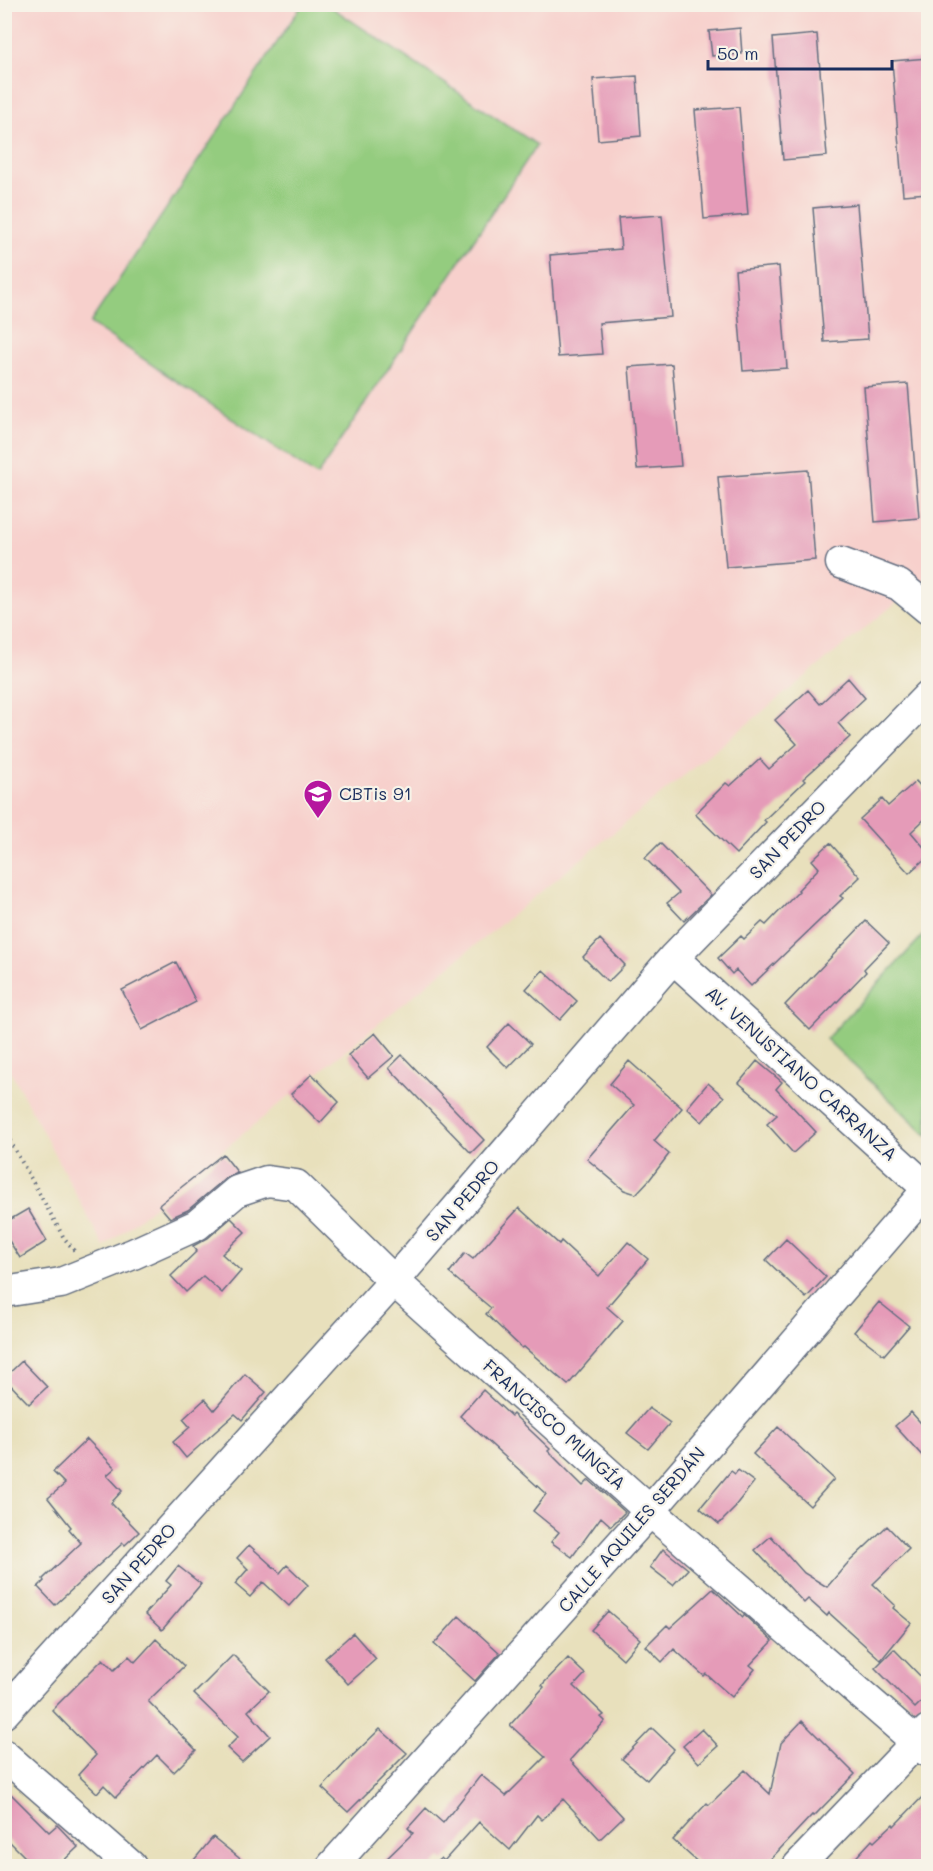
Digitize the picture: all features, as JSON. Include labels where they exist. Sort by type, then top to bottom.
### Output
[{"type":"street","points":[[841,563],[899,585],[928,609]]},
{"type":"street","name":"SAN PEDRO","points":[[4,1713],[394,1281],[673,958],[928,696]]},
{"type":"street","name":"AV. VENUSTIANO CARRANZA","points":[[673,958],[928,1189]]},
{"type":"street","name":"FRANCISCO MUNGÍA","points":[[92,1270],[197,1225],[237,1191],[267,1181],[296,1185],[394,1281],[650,1511],[925,1741]]},
{"type":"street","name":"CALLE AQUILES SERDÁN","points":[[332,1866],[650,1511],[928,1189]]},
{"type":"street","points":[[4,1292],[61,1283],[92,1270]]},
{"type":"street","points":[[798,1866],[925,1741]]},
{"type":"street","points":[[4,1755],[131,1866]]},
{"type":"path","points":[[4,1130],[64,1238],[92,1270]]},
{"type":"shaded area","name":"CBTis 91","points":[[4,5],[928,5],[928,577],[104,1247],[5,1061]]},
{"type":"green space","points":[[302,5],[328,5],[537,145],[317,476],[90,323]]},
{"type":"green space","points":[[928,930],[928,1136],[826,1039]]},
{"type":"building","points":[[740,28],[742,54],[712,56],[709,31]]},
{"type":"building","points":[[817,34],[827,156],[783,160],[773,38]]},
{"type":"building","points":[[928,58],[928,193],[903,195],[892,61]]},
{"type":"building","points":[[637,76],[641,136],[598,140],[593,79]]},
{"type":"building","points":[[739,107],[748,215],[704,219],[695,110]]},
{"type":"building","points":[[857,204],[868,339],[824,342],[813,208]]},
{"type":"building","points":[[662,215],[671,317],[599,323],[602,354],[558,357],[550,255],[621,249],[618,218]]},
{"type":"building","points":[[779,266],[787,368],[743,371],[735,270]]},
{"type":"building","points":[[672,364],[681,466],[637,469],[629,367]]},
{"type":"building","points":[[908,384],[919,518],[875,522],[864,387]]},
{"type":"building","points":[[808,470],[815,560],[726,567],[718,477]]},
{"type":"building","points":[[848,678],[865,698],[838,723],[850,737],[803,779],[805,781],[764,820],[766,822],[736,854],[695,814],[726,783],[730,786],[760,759],[769,769],[797,744],[775,720],[808,690],[820,704]]},
{"type":"building","points":[[916,781],[928,795],[928,816],[911,832],[928,852],[928,856],[909,873],[860,819],[882,799],[888,806]]},
{"type":"building","points":[[660,843],[711,895],[684,921],[667,903],[679,893],[645,858]]},
{"type":"building","points":[[830,843],[860,877],[840,896],[843,898],[751,986],[736,970],[732,974],[718,958],[741,936],[744,939],[762,922],[766,925],[819,868],[812,860]]},
{"type":"building","points":[[866,921],[889,943],[864,969],[866,972],[810,1030],[785,1005]]},
{"type":"building","points":[[600,939],[625,965],[608,982],[583,957]]},
{"type":"building","points":[[176,962],[196,1002],[142,1030],[122,990]]},
{"type":"building","points":[[543,970],[577,1001],[560,1020],[526,989]]},
{"type":"building","points":[[509,1023],[531,1044],[508,1068],[487,1047]]},
{"type":"building","points":[[375,1033],[394,1056],[368,1078],[348,1055]]},
{"type":"building","points":[[402,1055],[484,1140],[471,1153],[389,1068]]},
{"type":"building","points":[[629,1061],[682,1108],[654,1141],[669,1154],[636,1194],[624,1190],[587,1159],[634,1105],[610,1084]]},
{"type":"building","points":[[757,1061],[782,1082],[776,1089],[816,1132],[793,1153],[767,1124],[777,1115],[739,1083]]},
{"type":"building","points":[[312,1074],[339,1102],[320,1123],[291,1094]]},
{"type":"building","points":[[708,1083],[724,1097],[702,1122],[687,1108]]},
{"type":"building","points":[[223,1154],[238,1173],[226,1178],[188,1210],[170,1218],[159,1205]]},
{"type":"building","points":[[519,1208],[559,1244],[561,1241],[599,1276],[628,1242],[648,1259],[607,1307],[623,1321],[568,1385],[524,1347],[522,1348],[486,1314],[491,1308],[449,1273],[465,1253],[473,1259]]},
{"type":"building","points":[[28,1209],[47,1241],[20,1258],[4,1233],[4,1223]]},
{"type":"building","points":[[231,1218],[245,1232],[222,1254],[241,1271],[222,1293],[203,1276],[186,1292],[171,1276],[197,1251],[193,1246],[208,1238]]},
{"type":"building","points":[[786,1239],[826,1277],[806,1298],[766,1260]]},
{"type":"building","points":[[879,1302],[909,1326],[884,1355],[854,1332]]},
{"type":"building","points":[[22,1361],[47,1387],[29,1404],[4,1378]]},
{"type":"building","points":[[245,1374],[266,1392],[242,1420],[235,1414],[186,1458],[173,1442],[190,1427],[183,1419],[205,1399],[214,1410]]},
{"type":"building","points":[[483,1390],[511,1416],[513,1414],[550,1449],[548,1451],[583,1486],[589,1480],[625,1512],[611,1526],[601,1517],[572,1557],[551,1542],[559,1532],[533,1511],[546,1494],[460,1416]]},
{"type":"building","points":[[649,1408],[670,1423],[648,1449],[627,1433]]},
{"type":"building","points":[[911,1412],[928,1431],[928,1462],[895,1426]]},
{"type":"building","points":[[778,1427],[834,1479],[810,1506],[753,1454]]},
{"type":"building","points":[[87,1439],[115,1468],[107,1475],[122,1491],[111,1503],[139,1532],[125,1545],[123,1543],[55,1605],[38,1587],[44,1581],[43,1579],[81,1543],[48,1498],[65,1484],[53,1472]]},
{"type":"building","points":[[738,1470],[754,1482],[736,1507],[719,1524],[700,1508],[731,1471],[735,1474]]},
{"type":"building","points":[[887,1526],[909,1549],[873,1584],[895,1605],[893,1608],[911,1623],[881,1660],[829,1613],[827,1616],[808,1599],[804,1603],[755,1550],[771,1536],[804,1573],[827,1587],[846,1565]]},
{"type":"building","points":[[249,1545],[280,1573],[287,1565],[308,1585],[289,1606],[263,1582],[250,1597],[235,1584],[248,1569],[237,1558]]},
{"type":"building","points":[[663,1549],[688,1569],[673,1585],[650,1567]]},
{"type":"building","points":[[178,1566],[201,1584],[162,1630],[145,1614],[171,1585],[166,1581]]},
{"type":"building","points":[[713,1589],[773,1641],[750,1665],[755,1669],[732,1697],[674,1649],[662,1662],[646,1646],[667,1625],[670,1628]]},
{"type":"building","points":[[608,1611],[640,1639],[623,1659],[591,1630]]},
{"type":"building","points":[[459,1616],[500,1653],[475,1681],[434,1644]]},
{"type":"building","points":[[353,1633],[376,1659],[348,1684],[325,1658]]},
{"type":"building","points":[[156,1639],[184,1666],[148,1701],[196,1750],[174,1772],[157,1755],[116,1797],[104,1785],[97,1793],[78,1775],[96,1755],[52,1710],[103,1659],[114,1670],[129,1656],[135,1662]]},
{"type":"building","points":[[894,1649],[928,1684],[928,1695],[915,1708],[875,1668]]},
{"type":"building","points":[[233,1655],[269,1691],[248,1711],[270,1736],[242,1762],[227,1748],[238,1737],[194,1694]]},
{"type":"building","points":[[568,1658],[585,1674],[574,1686],[604,1715],[601,1717],[605,1721],[570,1760],[623,1817],[600,1839],[563,1799],[542,1820],[537,1815],[510,1850],[479,1822],[444,1861],[441,1858],[432,1866],[379,1866],[413,1833],[408,1828],[426,1808],[443,1823],[481,1775],[506,1796],[545,1757],[510,1725],[544,1687],[542,1685]]},
{"type":"building","points":[[802,1721],[855,1774],[764,1866],[702,1866],[673,1840],[707,1803],[709,1805],[745,1770],[770,1794],[781,1743]]},
{"type":"building","points":[[652,1728],[674,1749],[647,1780],[622,1759]]},
{"type":"building","points":[[380,1729],[407,1753],[348,1812],[322,1788]]},
{"type":"building","points":[[702,1729],[718,1746],[699,1763],[683,1746]]},
{"type":"building","points":[[4,1787],[49,1832],[57,1825],[78,1847],[58,1866],[34,1866],[4,1836]]},
{"type":"building","points":[[928,1791],[928,1856],[919,1866],[848,1866],[872,1840],[874,1842],[893,1824],[894,1826]]},
{"type":"building","points":[[213,1837],[249,1866],[189,1866]]},
{"type":"place","name":"CBTis 91","points":[[318,820]]}]
